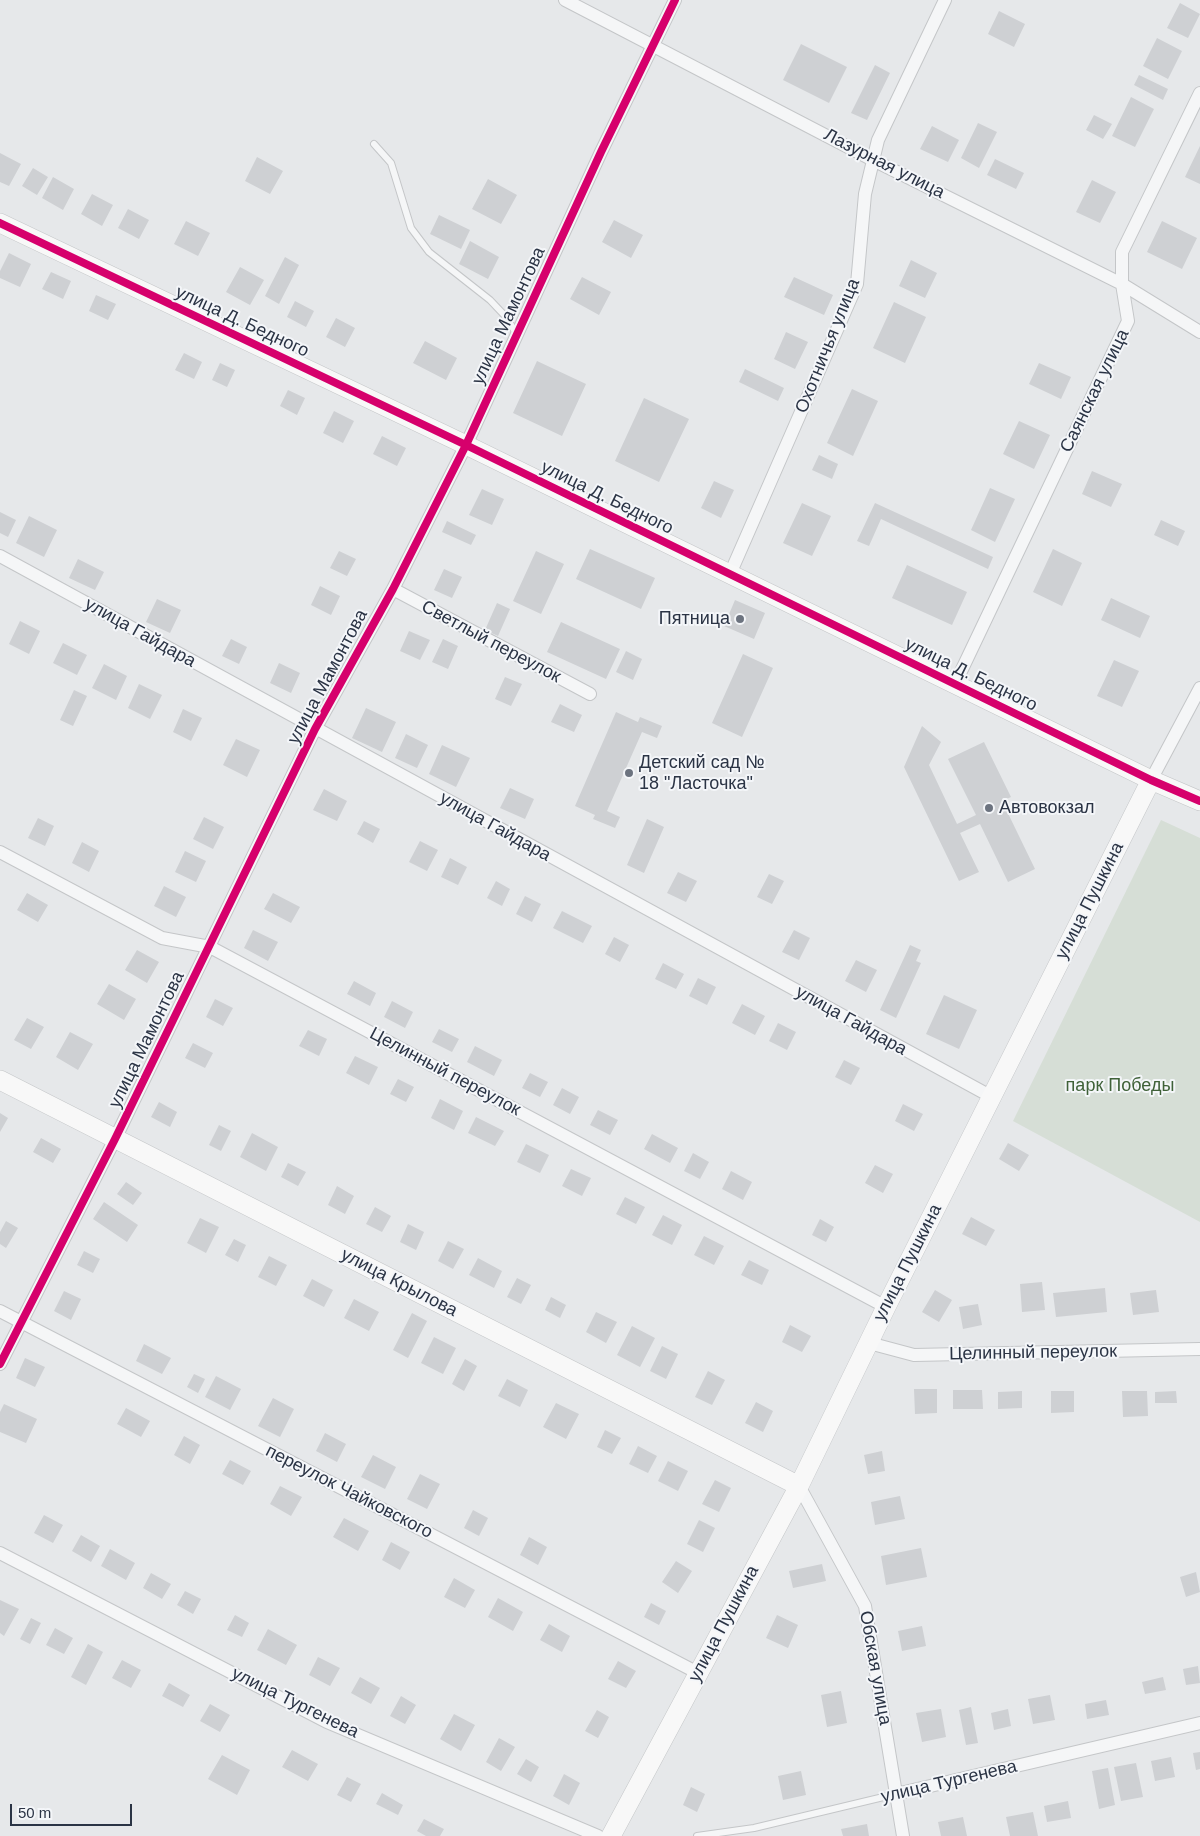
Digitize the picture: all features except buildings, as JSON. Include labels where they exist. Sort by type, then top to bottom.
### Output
[{"type":"street","name":"Лазурная улица","points":[[565,0],[874,160],[1122,284],[1200,332]]},
{"type":"street","name":"улица Мамонтова","points":[[0,1364],[23,1323],[115,1140],[315,729],[393,590],[466,446],[601,152],[675,0]]},
{"type":"street","name":"Охотничья улица","points":[[730,574],[857,284],[865,194],[878,140],[945,0]]},
{"type":"street","name":"Саянская улица","points":[[955,684],[1128,321],[1122,284],[1122,252],[1200,93]]},
{"type":"street","name":"улица Д. Бедного","points":[[0,223],[466,446],[1151,780],[1200,801]]},
{"type":"street","name":"улица Гайдара","points":[[0,556],[992,1098]]},
{"type":"street","name":"Светлый переулок","points":[[393,590],[590,694]]},
{"type":"street","name":"улица Пушкина","points":[[611,1836],[799,1486],[886,1307],[1151,780],[1200,688]]},
{"type":"street","name":"Целинный переулок","points":[[0,852],[162,938],[210,947],[886,1307]]},
{"type":"street","name":"улица Крылова","points":[[0,1080],[799,1486]]},
{"type":"street","name":"переулок Чайковского","points":[[0,1312],[698,1673]]},
{"type":"street","name":"Целинный переулок","points":[[869,1343],[914,1355],[1200,1349]]},
{"type":"street","name":"Обская улица","points":[[799,1486],[865,1606],[903,1836]]},
{"type":"street","name":"улица Тургенева","points":[[0,1553],[327,1722],[598,1836]]},
{"type":"street","name":"улица Тургенева","points":[[896,1794],[1200,1723]]},
{"type":"lane","points":[[374,144],[391,163],[411,228],[429,252],[490,300],[507,318],[517,335]]},
{"type":"lane","name":"улица Тургенева","points":[[697,1836],[754,1828],[896,1794]]},
{"type":"green space","name":"парк Победы","points":[[1161,820],[1200,838],[1200,1222],[1013,1121]]},
{"type":"cycle path","points":[[0,1364],[115,1139],[315,729],[393,589],[466,445],[601,152],[675,0]]},
{"type":"cycle path","points":[[0,223],[466,445],[1151,780],[1200,801]]},
{"type":"place","name":"Пятница","points":[[740,619]]},
{"type":"place","name":"Детский сад № 18 \"Ласточка\"","points":[[629,773]]},
{"type":"place","name":"Автовокзал","points":[[989,808]]}]
